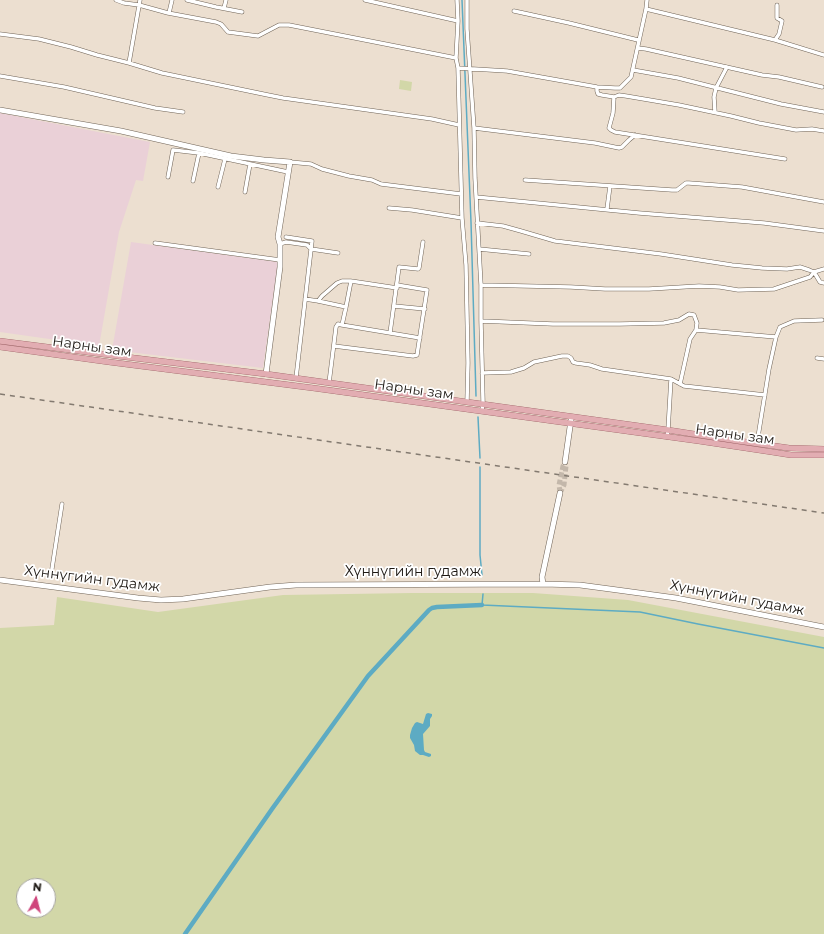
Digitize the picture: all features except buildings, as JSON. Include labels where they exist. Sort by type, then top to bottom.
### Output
[{"type":"main road","points":[[0,110],[121,131],[231,156],[290,162],[278,237],[280,244],[280,267],[266,374]]},
{"type":"main road","name":"Нарны зам","points":[[0,340],[296,378],[789,448],[824,449]]},
{"type":"main road","name":"Нарны зам","points":[[0,347],[482,411],[791,455],[824,455]]},
{"type":"main road","points":[[565,462],[571,417]]},
{"type":"main road","points":[[543,584],[542,577],[560,493]]},
{"type":"main road","name":"Хүннүгийн гудамж","points":[[0,580],[161,600],[296,585],[543,584],[594,587],[654,595],[824,627]]},
{"type":"street","points":[[116,0],[124,2],[140,2],[169,13],[216,22],[221,24],[228,32],[258,36],[279,26],[289,25],[456,58]]},
{"type":"street","points":[[169,13],[172,0]]},
{"type":"street","points":[[187,0],[242,12]]},
{"type":"street","points":[[224,8],[226,0]]},
{"type":"street","points":[[365,0],[458,21]]},
{"type":"street","points":[[457,0],[458,21],[456,58],[460,68],[459,125],[462,218],[466,266],[468,402]]},
{"type":"street","points":[[467,0],[467,29],[474,128],[477,223],[482,285],[482,411]]},
{"type":"street","points":[[619,95],[620,88],[631,77],[647,0]]},
{"type":"street","points":[[129,63],[140,2]]},
{"type":"street","points":[[775,40],[779,34],[782,21],[777,18],[777,5]]},
{"type":"street","points":[[646,9],[775,40],[824,55]]},
{"type":"street","points":[[514,11],[639,41]]},
{"type":"street","points":[[0,34],[39,39],[162,73],[283,98],[432,119],[459,125]]},
{"type":"street","points":[[638,48],[762,75],[779,76],[822,87]]},
{"type":"street","points":[[715,112],[714,97],[716,88],[727,67]]},
{"type":"street","points":[[460,68],[508,71],[596,87],[620,88]]},
{"type":"street","points":[[633,70],[678,78],[781,104],[824,112]]},
{"type":"street","points":[[0,76],[64,87],[155,108],[183,112]]},
{"type":"street","points":[[596,87],[598,94],[602,95],[614,97],[619,95],[679,105],[796,130],[812,129],[824,131]]},
{"type":"street","points":[[614,97],[613,113],[609,128],[615,132],[785,159]]},
{"type":"street","points":[[474,128],[595,143],[620,148],[635,135]]},
{"type":"street","points":[[168,177],[173,150],[199,153],[288,172]]},
{"type":"street","points":[[193,181],[199,153]]},
{"type":"street","points":[[218,187],[225,159]]},
{"type":"street","points":[[290,162],[311,164],[322,169],[372,180],[381,184],[461,194]]},
{"type":"street","points":[[245,192],[250,164]]},
{"type":"street","points":[[525,180],[677,190],[686,183],[689,183],[742,187],[824,202]]},
{"type":"street","points":[[607,209],[610,186]]},
{"type":"street","points":[[476,197],[764,223],[824,230]]},
{"type":"street","points":[[388,208],[412,210],[462,218]]},
{"type":"street","points":[[477,223],[503,226],[554,242],[661,254],[732,265],[762,268],[800,268],[814,272],[820,282],[824,283]]},
{"type":"street","points":[[286,238],[312,241],[296,378]]},
{"type":"street","points":[[280,244],[286,242],[307,245],[311,249],[338,253]]},
{"type":"street","points":[[390,333],[399,268],[419,268],[423,242]]},
{"type":"street","points":[[155,243],[280,260]]},
{"type":"street","points":[[479,248],[528,254]]},
{"type":"street","points":[[482,285],[605,289],[649,289],[699,286],[738,290],[767,290],[810,277],[814,272],[824,269]]},
{"type":"street","points":[[318,301],[337,283],[342,281],[427,290],[417,355],[413,356],[334,346]]},
{"type":"street","points":[[342,324],[351,281]]},
{"type":"street","points":[[305,299],[346,307]]},
{"type":"street","points":[[394,306],[425,310]]},
{"type":"street","points":[[481,321],[553,324],[620,324],[664,322],[679,320],[690,314],[694,315],[696,330],[690,339],[680,384]]},
{"type":"street","points":[[757,443],[769,369],[776,337],[780,327],[794,321],[822,320]]},
{"type":"street","points":[[329,383],[336,327],[338,324],[420,338]]},
{"type":"street","points":[[696,330],[776,337]]},
{"type":"street","points":[[482,373],[511,372],[524,368],[534,362],[568,356],[573,362],[576,363],[602,369],[671,379],[684,386],[765,395]]},
{"type":"street","points":[[817,358],[824,359]]},
{"type":"street","points":[[667,437],[671,379]]},
{"type":"street","points":[[51,575],[62,504]]},
{"type":"shaded area","points":[[0,113],[150,142],[143,181],[136,180],[119,232],[99,346],[0,332]]},
{"type":"shaded area","points":[[131,242],[278,262],[263,368],[112,350]]},
{"type":"green space","points":[[400,80],[412,82],[411,91],[399,89]]},
{"type":"green space","points":[[533,593],[628,600],[824,637],[824,934],[0,934],[0,628],[54,625],[57,597],[158,612],[283,595]]},
{"type":"water","points":[[426,714],[432,714],[430,726],[423,734],[424,750],[425,752],[431,754],[429,757],[420,755],[415,751],[414,745],[410,738],[412,728],[415,723],[417,722],[423,724]]},
{"type":"waterway","points":[[462,0],[476,396]]},
{"type":"waterway","points":[[478,417],[480,458]]},
{"type":"waterway","points":[[480,467],[480,555],[482,575]]},
{"type":"waterway","points":[[483,594],[482,605],[640,612],[824,648]]},
{"type":"waterway","points":[[185,934],[272,809],[368,676],[432,608],[482,605]]},
{"type":"tunnel","points":[[560,492],[559,485],[565,462]]},
{"type":"tunnel","points":[[560,493],[564,485],[565,462]]},
{"type":"railway","points":[[0,394],[824,513]]}]
